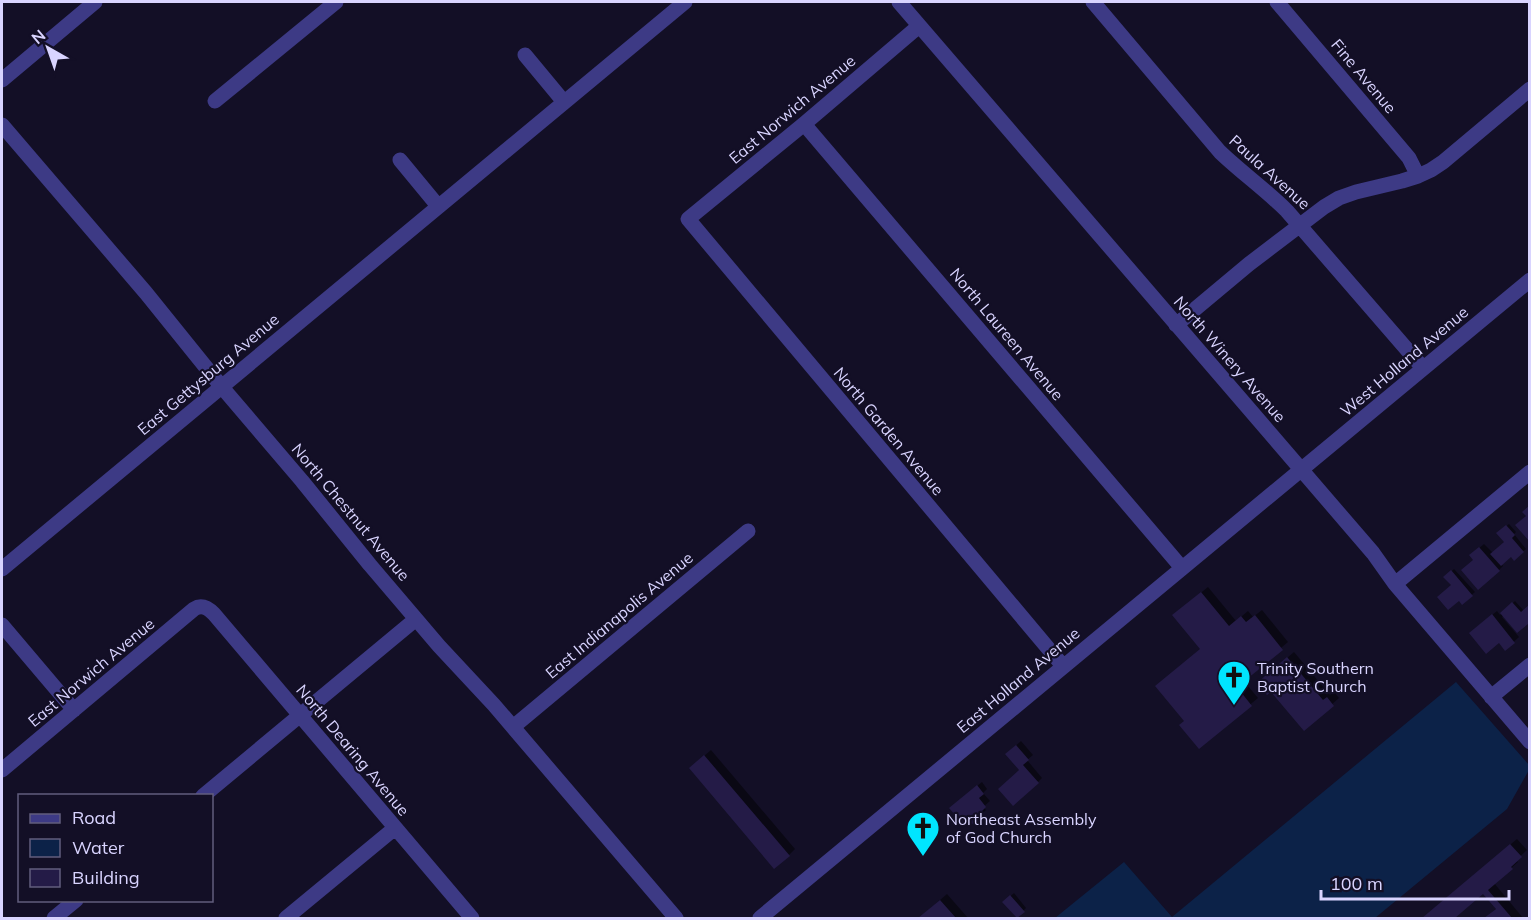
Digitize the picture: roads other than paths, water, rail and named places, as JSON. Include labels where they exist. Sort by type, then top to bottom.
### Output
[{"type":"street","points":[[2,80],[95,2]]},
{"type":"street","points":[[215,101],[336,2]]},
{"type":"street","name":"East Gettysburg Avenue","points":[[2,569],[686,2]]},
{"type":"street","name":"North Winery Avenue","points":[[899,2],[1373,553],[1395,584],[1530,742]]},
{"type":"street","name":"Paula Avenue","points":[[1093,2],[1220,152],[1274,198],[1301,225],[1423,368]]},
{"type":"street","name":"Fine Avenue","points":[[1278,2],[1409,158],[1418,176]]},
{"type":"street","name":"East Norwich Avenue","points":[[688,219],[919,26]]},
{"type":"street","points":[[525,55],[564,102]]},
{"type":"street","points":[[1176,325],[1249,264],[1324,207],[1356,192],[1402,181],[1431,170],[1530,89]]},
{"type":"street","name":"North Laureen Avenue","points":[[804,124],[1182,568]]},
{"type":"street","name":"North Chestnut Avenue","points":[[2,125],[146,293],[370,565],[513,727],[676,918]]},
{"type":"street","points":[[400,160],[438,206]]},
{"type":"street","name":"North Garden Avenue","points":[[688,219],[1063,666]]},
{"type":"street","name":"West Holland Avenue","points":[[1301,470],[1530,280]]},
{"type":"street","name":"East Holland Avenue","points":[[760,918],[1301,470]]},
{"type":"street","points":[[1395,584],[1530,472]]},
{"type":"street","name":"East Indianapolis Avenue","points":[[513,727],[748,531]]},
{"type":"street","name":"East Norwich Avenue","points":[[2,770],[194,609],[205,607]]},
{"type":"street","name":"North Dearing Avenue","points":[[205,607],[214,614],[472,918]]},
{"type":"street","points":[[204,794],[416,619]]},
{"type":"street","points":[[2,625],[74,710]]},
{"type":"street","points":[[1491,697],[1530,665]]},
{"type":"street","points":[[285,918],[395,828]]},
{"type":"street","points":[[54,918],[74,902]]},
{"type":"water","points":[[1456,682],[1529,765],[1529,770],[1507,809],[1375,918],[1055,918],[1124,862],[1172,917]]},
{"type":"place","name":"Trinity Southern Baptist Church","points":[[1234,706]]},
{"type":"place","name":"Northeast Assembly of God Church","points":[[923,857]]}]
